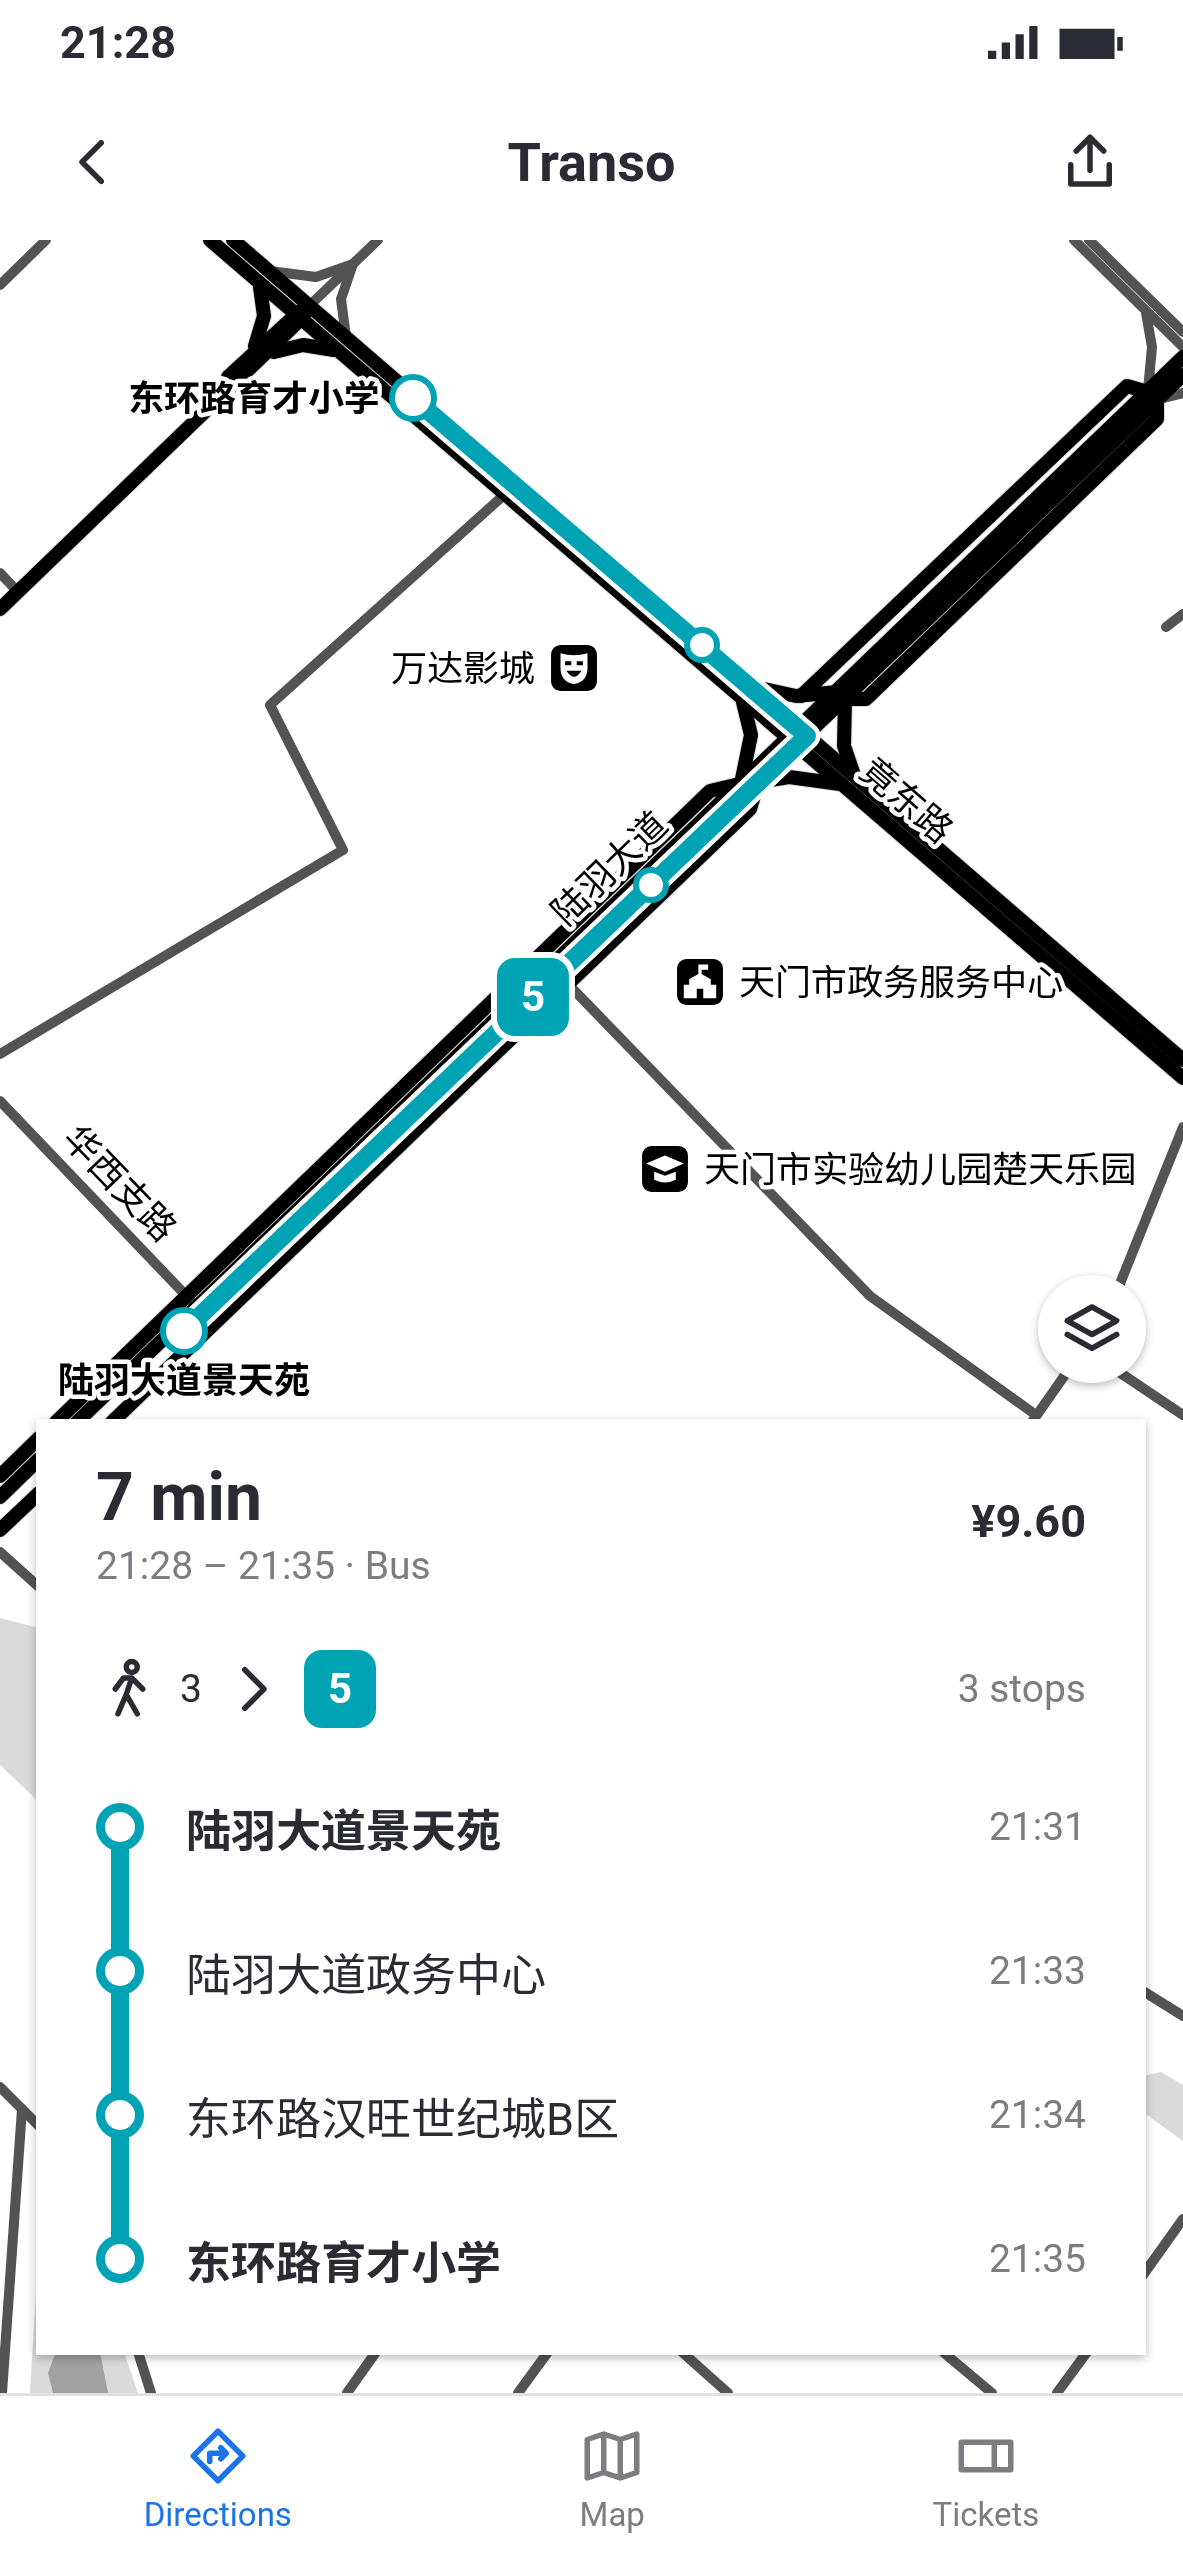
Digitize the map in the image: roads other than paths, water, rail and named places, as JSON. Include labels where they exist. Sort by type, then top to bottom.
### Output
[{"type":"main road","name":"竟东路","points":[[210,240],[264,276]]},
{"type":"main road","name":"竟东路","points":[[233,240],[302,313],[1183,1060]]},
{"type":"main road","points":[[252,361],[263,327],[264,276]]},
{"type":"main road","points":[[0,609],[15,589],[302,313]]},
{"type":"main road","name":"竟东路","points":[[342,345],[503,495],[745,692]]},
{"type":"main road","points":[[252,361],[292,346],[342,345]]},
{"type":"main road","name":"陆羽大道","points":[[191,1301],[710,791],[740,784],[798,737],[1152,396],[1183,358]]},
{"type":"main road","name":"陆羽大道","points":[[1152,396],[1183,375]]},
{"type":"main road","points":[[801,696],[1127,386],[1152,396]]},
{"type":"main road","points":[[0,597],[15,589]]},
{"type":"main road","points":[[115,1419],[750,809],[758,782],[815,778],[855,786],[844,746],[841,696],[745,692],[751,735],[740,784]]},
{"type":"main road","name":"陆羽大道","points":[[92,1419],[758,782],[798,737]]},
{"type":"main road","name":"竟东路","points":[[855,786],[1183,1078]]},
{"type":"main road","points":[[59,1419],[191,1301]]},
{"type":"main road","points":[[79,1419],[191,1301]]},
{"type":"main road","points":[[0,1476],[36,1441]]},
{"type":"main road","points":[[0,1496],[36,1462]]},
{"type":"main road","points":[[0,1508],[36,1474]]},
{"type":"main road","points":[[0,1530],[36,1495]]},
{"type":"street","points":[[0,285],[46,240]]},
{"type":"street","points":[[302,313],[378,240]]},
{"type":"street","points":[[1074,240],[1183,332]]},
{"type":"street","points":[[1089,240],[1183,347]]},
{"type":"street","points":[[264,276],[316,277],[353,264]]},
{"type":"street","points":[[342,345],[341,299],[353,264]]},
{"type":"street","points":[[1150,307],[1183,315]]},
{"type":"street","points":[[1150,307],[1152,396],[1183,393]]},
{"type":"street","points":[[0,1054],[343,850],[270,705],[503,495]]},
{"type":"street","points":[[0,573],[15,589]]},
{"type":"street","points":[[1166,627],[1183,614]]},
{"type":"street","points":[[568,984],[870,1296],[1034,1419],[1059,1383]]},
{"type":"street","name":"华西支路","points":[[0,1101],[191,1301]]},
{"type":"street","points":[[1123,1275],[1183,1127]]},
{"type":"street","points":[[1135,1383],[1183,1415]]},
{"type":"street","points":[[0,1552],[36,1584]]},
{"type":"street","points":[[1146,1993],[1183,2017]]},
{"type":"street","points":[[0,2087],[36,2123]]},
{"type":"street","points":[[2,2393],[6,2260],[22,2109]]},
{"type":"street","points":[[1146,2271],[1183,2219]]},
{"type":"street","points":[[139,2355],[152,2393]]},
{"type":"street","points":[[347,2393],[374,2355]]},
{"type":"street","points":[[518,2393],[546,2355]]},
{"type":"street","points":[[685,2355],[728,2393]]},
{"type":"street","points":[[947,2355],[992,2393]]},
{"type":"street","points":[[1058,2393],[1085,2355]]},
{"type":"place","name":"东环路育才小学","points":[[413,398]]},
{"type":"place","name":"万达影城","points":[[574,668]]},
{"type":"place","name":"天门市政务服务中心","points":[[700,982]]},
{"type":"place","name":"天门市实验幼儿园楚天乐园","points":[[665,1169]]},
{"type":"place","name":"陆羽大道景天苑","points":[[184,1331]]}]
